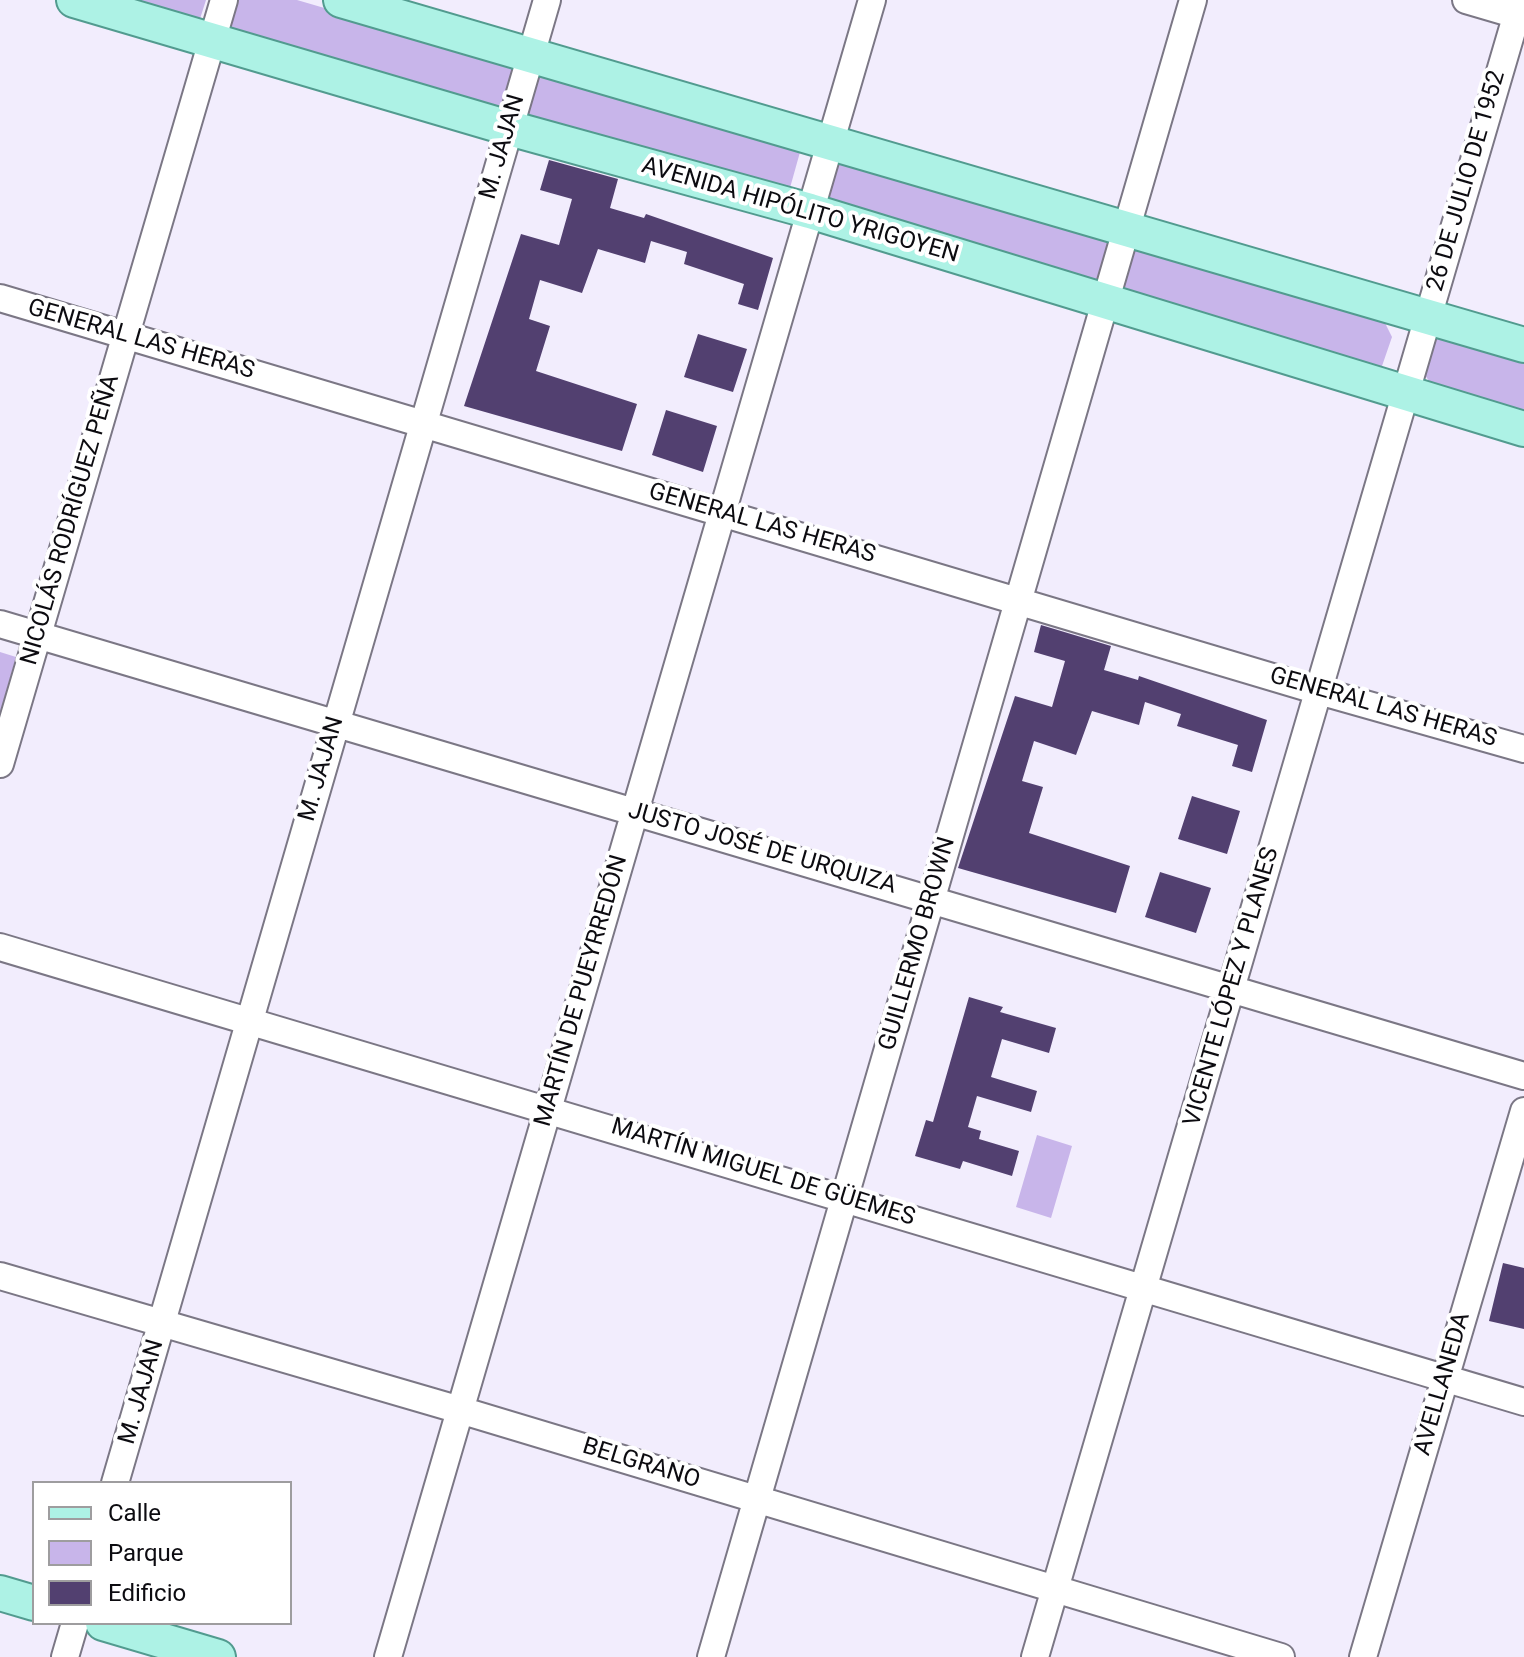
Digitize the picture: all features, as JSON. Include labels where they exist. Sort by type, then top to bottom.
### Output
[{"type":"main road","name":"AVENIDA HIPÓLITO YRIGOYEN","points":[[74,0],[509,128],[810,211],[1524,429]]},
{"type":"main road","points":[[341,0],[1524,345]]},
{"type":"main road","points":[[0,1593],[32,1602]]},
{"type":"main road","points":[[110,1625],[218,1657]]},
{"type":"street","name":"NICOLÁS RODRÍGUEZ PEÑA","points":[[0,764],[224,0]]},
{"type":"street","name":"M. JAJAN","points":[[116,1481],[547,0]]},
{"type":"street","name":"MARTÍN DE PUEYRREDÓN","points":[[388,1657],[872,0]]},
{"type":"street","name":"GUILLERMO BROWN","points":[[711,1657],[1193,0]]},
{"type":"street","points":[[1466,0],[1520,11]]},
{"type":"street","name":"26 DE JULIO DE 1952","points":[[1427,317],[1520,11]]},
{"type":"street","name":"GENERAL LAS HERAS","points":[[0,298],[1019,599],[1319,691],[1524,749]]},
{"type":"street","name":"VICENTE LÓPEZ Y PLANES","points":[[1035,1657],[1427,317]]},
{"type":"street","name":"JUSTO JOSÉ DE URQUIZA","points":[[0,624],[1524,1076]]},
{"type":"street","name":"MARTÍN MIGUEL DE GÜEMES","points":[[0,947],[1524,1402]]},
{"type":"street","name":"AVELLANEDA","points":[[1363,1657],[1524,1111]]},
{"type":"street","name":"BELGRANO","points":[[0,1276],[460,1410],[1281,1657]]},
{"type":"street","points":[[65,1657],[74,1625]]},
{"type":"green space","points":[[122,0],[206,0],[199,22]]},
{"type":"green space","points":[[239,0],[297,0],[516,64],[502,112],[229,32]]},
{"type":"green space","points":[[532,70],[802,145],[788,195],[518,120]]},
{"type":"green space","points":[[837,155],[1110,237],[1095,287],[822,205]]},
{"type":"green space","points":[[1129,242],[1381,315],[1392,337],[1382,366],[1364,372],[1114,295]]},
{"type":"green space","points":[[1462,336],[1524,354],[1524,416],[1435,389],[1424,374],[1426,352],[1437,338]]},
{"type":"green space","points":[[0,652],[16,657],[0,713]]},
{"type":"green space","points":[[1037,1135],[1072,1146],[1051,1218],[1016,1207]]},
{"type":"building","points":[[549,160],[618,179],[610,208],[644,218],[646,214],[773,258],[758,310],[738,304],[744,284],[684,264],[687,252],[651,241],[645,263],[598,249],[582,293],[540,280],[529,319],[550,326],[536,371],[637,404],[622,451],[464,406],[521,234],[559,245],[572,199],[540,190]]},
{"type":"building","points":[[698,334],[747,349],[733,392],[684,377]]},
{"type":"building","points":[[666,410],[717,426],[703,472],[652,455]]},
{"type":"building","points":[[1041,625],[1111,646],[1104,670],[1138,680],[1139,676],[1267,720],[1252,772],[1232,766],[1238,745],[1177,726],[1181,714],[1145,702],[1139,725],[1092,711],[1076,755],[1034,741],[1022,781],[1043,787],[1029,833],[1130,866],[1116,913],[958,868],[1015,696],[1052,707],[1065,661],[1034,652]]},
{"type":"building","points":[[1192,796],[1240,811],[1227,854],[1178,839]]},
{"type":"building","points":[[1160,872],[1211,888],[1196,933],[1145,917]]},
{"type":"building","points":[[969,997],[1003,1007],[1000,1012],[1056,1028],[1049,1053],[1002,1039],[991,1077],[1037,1091],[1031,1112],[977,1096],[968,1127],[981,1131],[979,1139],[1019,1151],[1012,1176],[963,1161],[960,1169],[915,1156],[926,1120],[933,1122]]},
{"type":"building","points":[[1503,1263],[1524,1268],[1524,1329],[1489,1321]]}]
